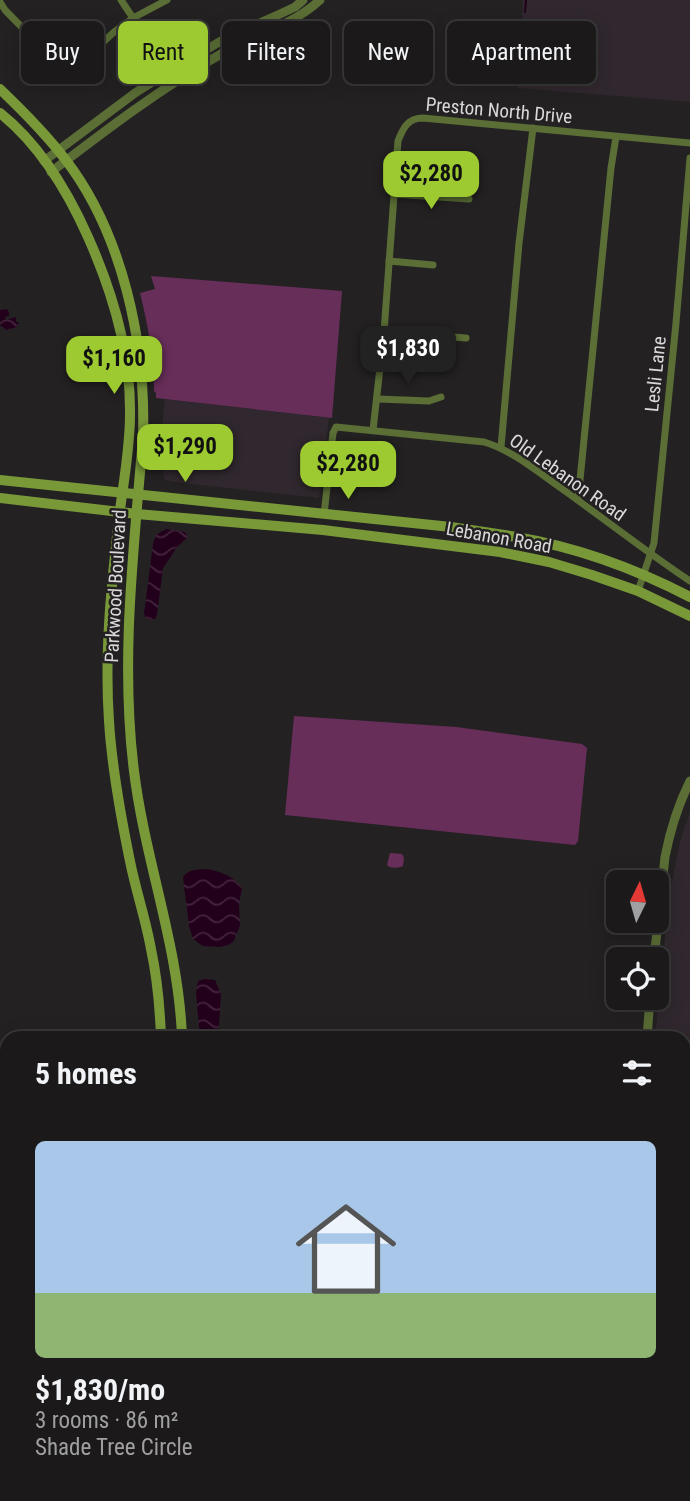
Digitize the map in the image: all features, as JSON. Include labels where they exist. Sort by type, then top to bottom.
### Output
[{"type":"main road","name":"Parkwood Boulevard","points":[[0,89],[34,122],[62,156],[94,206],[127,288],[144,395],[128,642],[129,723],[134,773],[162,904],[181,1012],[182,1031]]},
{"type":"main road","name":"Parkwood Boulevard","points":[[0,113],[44,161],[81,221],[111,292],[122,341],[130,398],[128,449],[109,622],[107,681],[113,771],[131,865],[152,949],[160,1031]]},
{"type":"main road","points":[[111,292],[127,288]]},
{"type":"main road","name":"Lebanon Road","points":[[0,480],[451,527],[518,537],[582,552],[644,575],[690,597]]},
{"type":"main road","name":"Lebanon Road","points":[[0,498],[476,548],[521,556],[592,575],[638,591],[690,616]]},
{"type":"main road","points":[[323,530],[324,515]]},
{"type":"main road","points":[[131,865],[151,861]]},
{"type":"main road","points":[[155,974],[174,971]]},
{"type":"street","points":[[121,0],[133,18]]},
{"type":"street","points":[[0,2],[45,51],[65,64],[98,47],[133,18],[167,0]]},
{"type":"street","points":[[208,49],[295,7],[303,0]]},
{"type":"street","points":[[291,21],[320,0]]},
{"type":"street","points":[[279,14],[282,21]]},
{"type":"street","points":[[44,161],[62,156],[222,53]]},
{"type":"street","points":[[51,172],[62,156],[150,84]]},
{"type":"street","points":[[152,84],[155,96]]},
{"type":"street","points":[[155,84],[164,90]]},
{"type":"street","name":"Preston North Drive","points":[[373,430],[384,332],[398,141],[403,127],[415,118],[690,143]]},
{"type":"street","points":[[501,447],[519,243],[533,128]]},
{"type":"street","points":[[578,500],[616,136]]},
{"type":"street","name":"Lesli Lane","points":[[638,591],[656,529],[690,158]]},
{"type":"street","points":[[394,194],[469,200]]},
{"type":"street","points":[[389,261],[433,265]]},
{"type":"street","points":[[384,332],[466,338]]},
{"type":"street","points":[[378,399],[429,401],[441,397]]},
{"type":"street","name":"Old Lebanon Road","points":[[324,515],[333,433],[336,427],[464,439],[501,447],[690,581]]},
{"type":"street","points":[[655,947],[668,841],[690,781]]},
{"type":"street","points":[[648,1031],[649,1010]]},
{"type":"shaded area","points":[[523,0],[690,0],[690,102],[518,88],[518,84],[596,84],[596,21],[522,21]]},
{"type":"shaded area","points":[[151,276],[342,291],[332,418],[156,398],[150,342],[140,293],[155,289]]},
{"type":"shaded area","points":[[165,399],[329,418],[319,498],[165,480],[165,457],[159,456]]},
{"type":"shaded area","points":[[294,716],[456,727],[582,744],[587,748],[578,841],[575,845],[285,815]]},
{"type":"shaded area","points":[[690,811],[690,1031],[656,1031],[658,1010],[669,1010],[669,947],[664,947],[665,933],[669,933],[669,896],[680,842]]},
{"type":"shaded area","points":[[390,853],[402,854],[403,866],[395,868],[387,865]]},
{"type":"water","points":[[7,309],[9,316],[5,317],[6,320],[16,317],[19,324],[6,330],[0,326],[0,310]]},
{"type":"water","points":[[166,529],[185,532],[188,537],[178,546],[163,568],[157,615],[150,620],[144,614],[153,544],[156,535]]},
{"type":"water","points":[[205,869],[225,874],[242,888],[239,904],[240,925],[234,941],[220,947],[203,946],[193,939],[189,926],[183,878],[189,871]]},
{"type":"water","points":[[215,980],[221,994],[218,1031],[199,1031],[196,993],[198,981]]},
{"type":"waterway","points":[[525,12],[526,0]]}]
